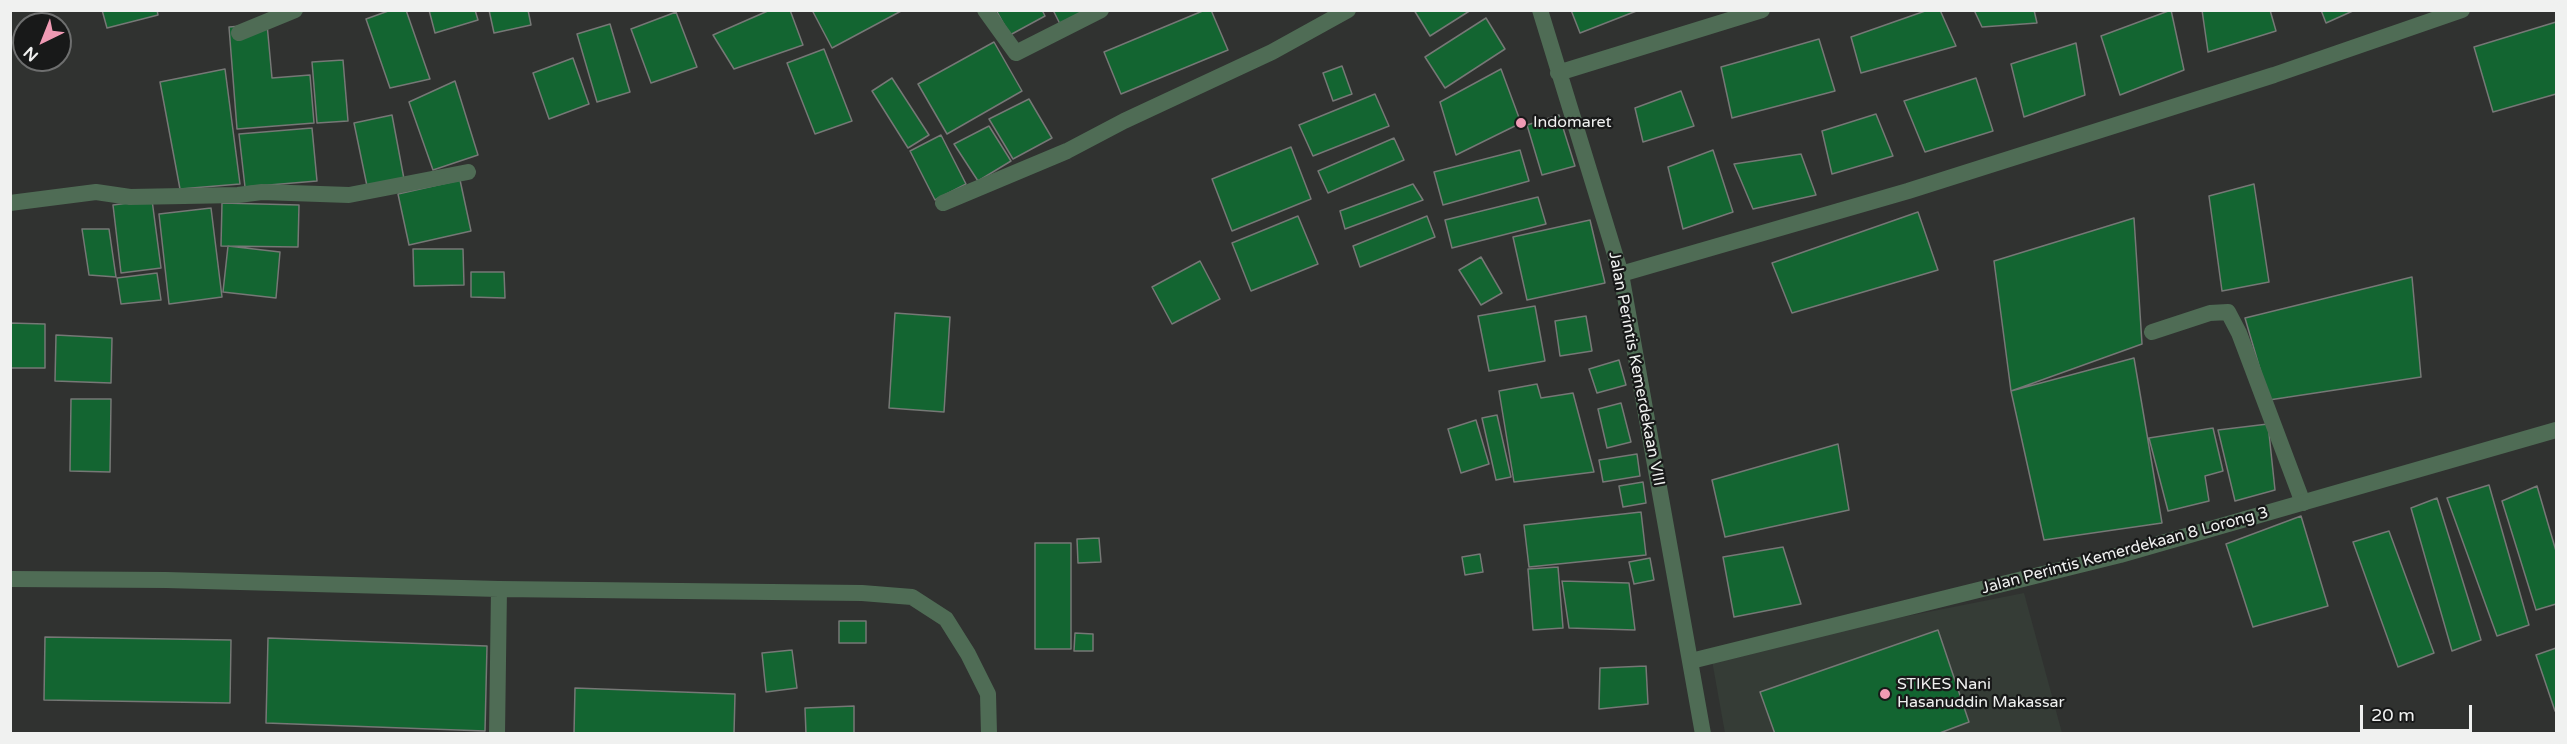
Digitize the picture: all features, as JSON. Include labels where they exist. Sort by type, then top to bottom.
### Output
[{"type":"street","points":[[239,33],[295,10]]},
{"type":"street","points":[[985,10],[1016,53],[1101,10]]},
{"type":"street","points":[[943,204],[1067,151],[1124,121],[1272,52],[1348,10]]},
{"type":"street","name":"Jalan Perintis Kemerdekaan VIII","points":[[1540,10],[1621,274],[1691,661],[1702,734]]},
{"type":"street","points":[[1558,73],[1762,10]]},
{"type":"street","points":[[1621,274],[1908,191],[2274,75],[2422,17],[2462,10]]},
{"type":"street","points":[[10,203],[96,192],[130,197],[238,195],[262,192],[349,195],[468,172]]},
{"type":"street","points":[[2152,332],[2210,313],[2229,312],[2240,333],[2303,503]]},
{"type":"street","name":"Jalan Perintis Kemerdekaan 8 Lorong 3","points":[[1691,661],[2120,555],[2556,430]]},
{"type":"street","points":[[10,579],[166,580],[499,589],[862,593],[912,597],[946,619],[968,654],[988,694],[989,734]]},
{"type":"street","points":[[497,734],[499,589]]},
{"type":"shaded area","name":"STIKES Nani Hasanuddin Makassar","points":[[2024,593],[2062,733],[1725,733],[1711,655]]},
{"type":"building","points":[[102,10],[157,10],[158,15],[107,28]]},
{"type":"building","points":[[391,10],[406,10],[430,79],[390,88],[366,19]]},
{"type":"building","points":[[429,10],[475,10],[478,20],[435,33]]},
{"type":"building","points":[[489,10],[528,10],[531,25],[494,33]]},
{"type":"building","points":[[770,10],[790,10],[803,45],[734,69],[713,35]]},
{"type":"building","points":[[812,10],[903,10],[832,48]]},
{"type":"building","points":[[996,10],[1042,10],[1045,16],[1010,35]]},
{"type":"building","points":[[1053,10],[1090,10],[1061,26]]},
{"type":"building","points":[[1205,10],[1211,10],[1228,50],[1121,94],[1104,52]]},
{"type":"building","points":[[1414,10],[1471,10],[1430,36]]},
{"type":"building","points":[[1571,10],[1639,10],[1580,33]]},
{"type":"building","points":[[1928,10],[1940,10],[1956,46],[1861,73],[1851,37]]},
{"type":"building","points":[[1974,10],[2034,10],[2037,23],[1982,27]]},
{"type":"building","points":[[2171,10],[2184,70],[2120,95],[2101,36]]},
{"type":"building","points":[[2202,10],[2270,10],[2276,31],[2208,52]]},
{"type":"building","points":[[2321,10],[2355,10],[2326,23]]},
{"type":"building","points":[[676,12],[697,67],[651,83],[631,29]]},
{"type":"building","points":[[1486,18],[1505,49],[1445,88],[1425,57]]},
{"type":"building","points":[[2556,22],[2556,94],[2493,112],[2474,47]]},
{"type":"building","points":[[267,24],[272,78],[310,75],[314,123],[237,129],[229,27]]},
{"type":"building","points":[[610,24],[630,92],[597,102],[577,34]]},
{"type":"building","points":[[1819,39],[1835,91],[1732,118],[1721,67]]},
{"type":"building","points":[[994,42],[1022,91],[947,134],[918,84]]},
{"type":"building","points":[[2076,43],[2085,95],[2024,117],[2011,64]]},
{"type":"building","points":[[824,49],[852,121],[815,134],[787,63]]},
{"type":"building","points":[[573,58],[589,104],[549,119],[533,73]]},
{"type":"building","points":[[343,60],[348,121],[317,123],[312,62]]},
{"type":"building","points":[[1342,66],[1352,94],[1333,101],[1323,73]]},
{"type":"building","points":[[225,69],[240,184],[180,189],[160,82]]},
{"type":"building","points":[[1501,69],[1521,123],[1456,155],[1440,102]]},
{"type":"building","points":[[892,78],[929,135],[908,148],[872,91]]},
{"type":"building","points":[[1976,78],[1993,131],[1925,152],[1904,101]]},
{"type":"building","points":[[455,81],[478,155],[433,170],[409,102]]},
{"type":"building","points":[[1681,91],[1694,126],[1643,142],[1635,108]]},
{"type":"building","points":[[1375,94],[1389,126],[1313,156],[1299,125]]},
{"type":"building","points":[[1029,99],[1052,138],[1013,159],[989,119]]},
{"type":"building","points":[[1876,114],[1893,156],[1832,174],[1822,131]]},
{"type":"building","points":[[392,115],[404,179],[367,186],[354,123]]},
{"type":"building","points":[[1559,115],[1575,166],[1542,175],[1527,125]]},
{"type":"building","points":[[989,126],[1011,161],[978,181],[954,144]]},
{"type":"building","points":[[312,128],[317,181],[245,187],[239,134]]},
{"type":"building","points":[[941,135],[966,184],[935,200],[910,151]]},
{"type":"building","points":[[1394,138],[1404,160],[1328,193],[1318,171]]},
{"type":"building","points":[[1291,147],[1311,199],[1232,231],[1212,179]]},
{"type":"building","points":[[1520,150],[1529,181],[1443,205],[1434,172]]},
{"type":"building","points":[[1713,150],[1733,212],[1683,229],[1668,167]]},
{"type":"building","points":[[1801,154],[1816,195],[1753,209],[1734,164]]},
{"type":"building","points":[[460,180],[471,231],[409,245],[398,194]]},
{"type":"building","points":[[1413,184],[1423,200],[1345,229],[1340,211]]},
{"type":"building","points":[[2254,184],[2269,282],[2222,291],[2209,196]]},
{"type":"building","points":[[1538,197],[1546,224],[1452,248],[1445,220]]},
{"type":"building","points":[[152,200],[161,268],[121,273],[113,205]]},
{"type":"building","points":[[222,203],[299,205],[298,247],[221,246]]},
{"type":"building","points":[[211,208],[222,297],[169,304],[159,214]]},
{"type":"building","points":[[1918,212],[1938,270],[1792,313],[1772,263]]},
{"type":"building","points":[[1298,216],[1318,264],[1251,291],[1232,243]]},
{"type":"building","points":[[1427,216],[1435,237],[1360,267],[1353,246]]},
{"type":"building","points":[[2134,218],[2142,344],[2011,391],[1994,261]]},
{"type":"building","points":[[1590,220],[1605,283],[1527,300],[1513,237]]},
{"type":"building","points":[[82,229],[109,229],[116,277],[89,275]]},
{"type":"building","points":[[228,246],[280,252],[276,298],[223,292]]},
{"type":"building","points":[[413,249],[463,249],[464,285],[414,286]]},
{"type":"building","points":[[1481,257],[1502,293],[1481,305],[1459,270]]},
{"type":"building","points":[[1200,261],[1220,299],[1172,324],[1152,287]]},
{"type":"building","points":[[471,272],[504,272],[505,298],[471,297]]},
{"type":"building","points":[[157,273],[161,300],[121,304],[117,278]]},
{"type":"building","points":[[2412,277],[2421,377],[2269,400],[2245,318]]},
{"type":"building","points":[[1535,306],[1545,361],[1489,371],[1478,316]]},
{"type":"building","points":[[895,313],[950,317],[944,412],[889,408]]},
{"type":"building","points":[[1586,316],[1592,351],[1560,356],[1555,321]]},
{"type":"building","points":[[10,323],[45,324],[45,368],[10,368]]},
{"type":"building","points":[[56,335],[112,338],[111,383],[55,381]]},
{"type":"building","points":[[2134,358],[2162,523],[2044,540],[2011,391]]},
{"type":"building","points":[[1619,360],[1626,385],[1597,393],[1589,369]]},
{"type":"building","points":[[1537,384],[1541,398],[1573,393],[1594,472],[1514,482],[1499,391]]},
{"type":"building","points":[[71,399],[111,399],[110,472],[70,471]]},
{"type":"building","points":[[1621,403],[1631,442],[1607,448],[1598,409]]},
{"type":"building","points":[[1497,415],[1511,477],[1496,480],[1482,418]]},
{"type":"building","points":[[1476,420],[1489,464],[1461,473],[1448,429]]},
{"type":"building","points":[[2268,424],[2275,490],[2235,501],[2218,430]]},
{"type":"building","points":[[2213,428],[2223,471],[2205,476],[2209,501],[2168,511],[2149,438]]},
{"type":"building","points":[[1838,444],[1849,510],[1725,537],[1712,480]]},
{"type":"building","points":[[1637,454],[1640,476],[1603,482],[1599,460]]},
{"type":"building","points":[[1643,482],[1646,503],[1623,507],[1619,486]]},
{"type":"building","points":[[2489,485],[2529,625],[2497,636],[2447,498]]},
{"type":"building","points":[[2537,486],[2556,551],[2556,604],[2536,610],[2502,501]]},
{"type":"building","points":[[2437,498],[2481,640],[2452,651],[2411,508]]},
{"type":"building","points":[[1641,512],[1646,555],[1529,567],[1524,525]]},
{"type":"building","points":[[2301,516],[2328,606],[2253,627],[2226,544]]},
{"type":"building","points":[[2389,531],[2434,653],[2398,667],[2353,542]]},
{"type":"building","points":[[1099,538],[1101,562],[1078,563],[1077,539]]},
{"type":"building","points":[[1035,543],[1071,543],[1071,649],[1035,649]]},
{"type":"building","points":[[1783,547],[1801,604],[1734,617],[1723,557]]},
{"type":"building","points":[[1480,554],[1483,572],[1465,575],[1462,557]]},
{"type":"building","points":[[1650,558],[1654,580],[1634,584],[1629,562]]},
{"type":"building","points":[[1558,567],[1563,628],[1533,630],[1528,569]]},
{"type":"building","points":[[1562,581],[1629,583],[1635,630],[1569,628]]},
{"type":"building","points":[[839,621],[866,621],[866,643],[839,643]]},
{"type":"building","name":"STIKES Nani Hasanuddin Makassar","points":[[1938,630],[1969,722],[1937,734],[1775,734],[1760,692]]},
{"type":"building","points":[[1075,633],[1093,634],[1093,651],[1074,651]]},
{"type":"building","points":[[45,637],[231,640],[230,703],[44,700]]},
{"type":"building","points":[[268,638],[487,646],[485,731],[266,723]]},
{"type":"building","points":[[2556,648],[2556,711],[2555,711],[2536,655]]},
{"type":"building","points":[[792,650],[797,688],[766,692],[762,653]]},
{"type":"building","points":[[1646,666],[1648,704],[1599,709],[1600,668]]},
{"type":"building","points":[[575,688],[735,694],[734,734],[574,734]]},
{"type":"building","points":[[854,706],[854,734],[806,734],[805,708]]},
{"type":"place","name":"Indomaret","points":[[1521,123]]},
{"type":"place","name":"STIKES Nani Hasanuddin Makassar","points":[[1885,694]]}]
